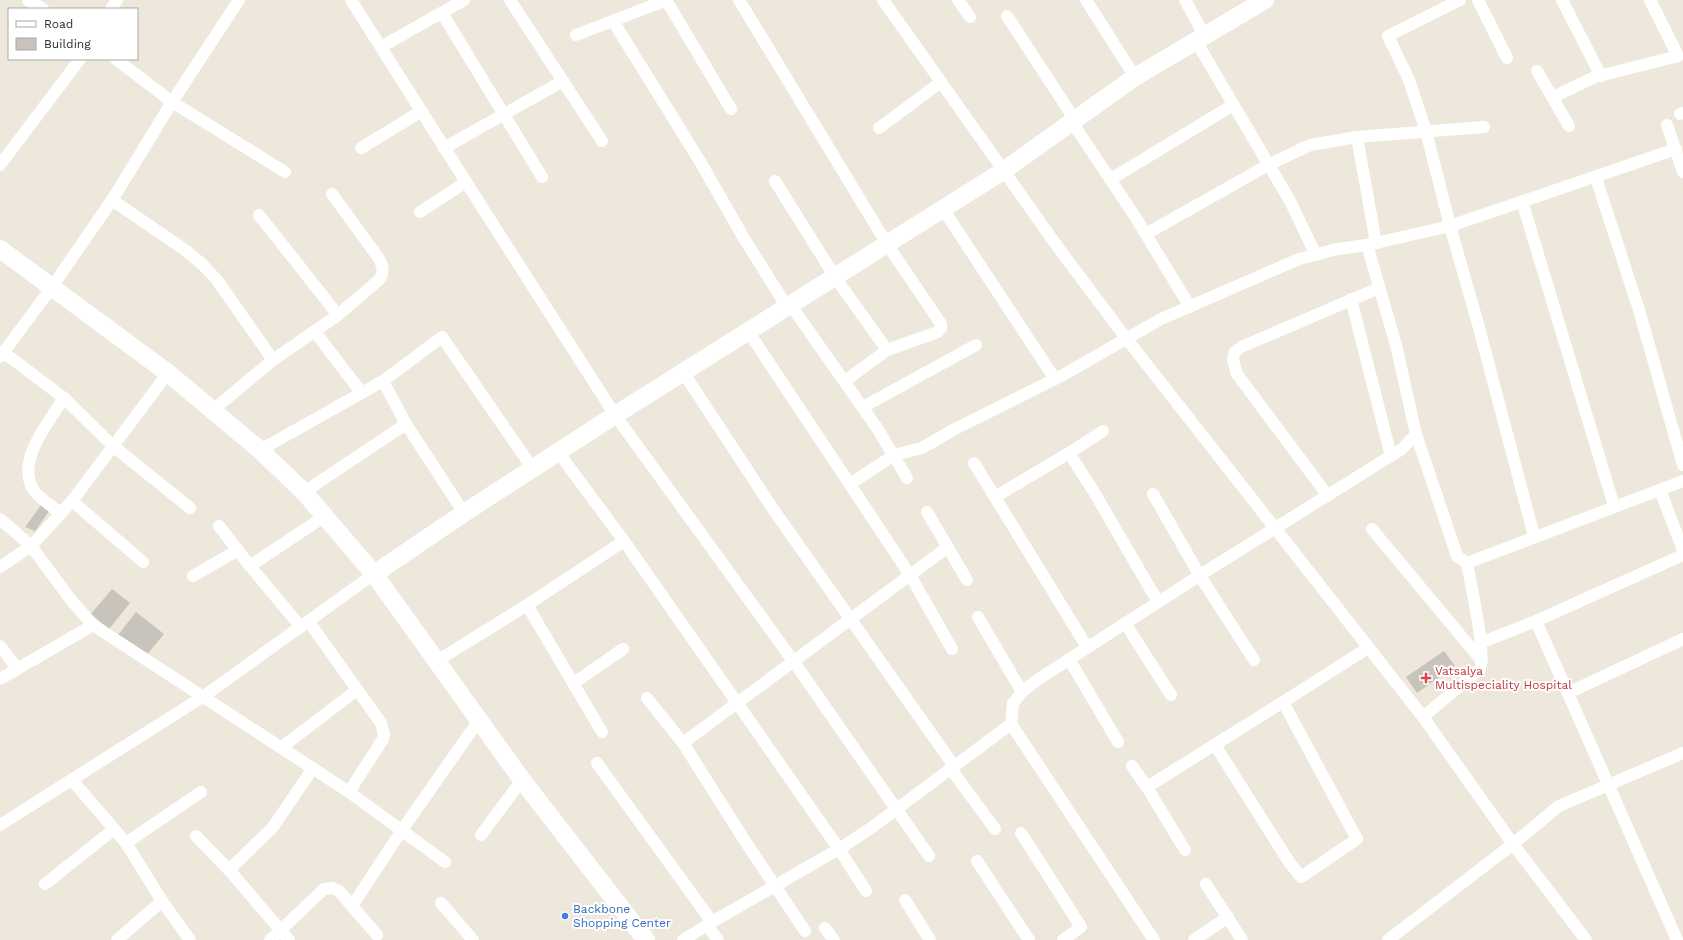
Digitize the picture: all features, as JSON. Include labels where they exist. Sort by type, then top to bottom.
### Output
[{"type":"street","points":[[28,0],[41,8]]},
{"type":"street","points":[[190,508],[113,446],[64,398],[2,355],[52,287],[112,200],[172,102],[239,0]]},
{"type":"street","points":[[351,0],[615,415],[794,662],[929,856]]},
{"type":"street","points":[[510,0],[602,141]]},
{"type":"street","points":[[576,35],[613,21],[646,4],[667,0],[731,109]]},
{"type":"street","points":[[739,0],[887,244],[941,324],[942,328],[938,332],[887,350],[844,382]]},
{"type":"street","points":[[883,0],[1003,171],[1126,338],[1423,717],[1513,844],[1586,940]]},
{"type":"street","points":[[959,0],[970,17]]},
{"type":"street","points":[[1086,0],[1135,77]]},
{"type":"street","points":[[1184,0],[1200,38],[1233,105],[1290,201],[1316,255]]},
{"type":"street","points":[[0,825],[204,696],[374,574],[464,513],[615,415],[1003,171],[1135,77],[1265,0]]},
{"type":"street","points":[[1460,0],[1388,36],[1409,80],[1426,131],[1450,226],[1478,324],[1534,536]]},
{"type":"street","points":[[1478,0],[1507,58]]},
{"type":"street","points":[[1562,0],[1601,76]]},
{"type":"street","points":[[1553,98],[1601,76],[1678,56],[1650,0]]},
{"type":"street","points":[[381,47],[442,13],[457,2]]},
{"type":"street","points":[[442,13],[542,177]]},
{"type":"street","points":[[1007,16],[1146,234],[1190,307]]},
{"type":"street","points":[[613,21],[701,163],[745,240],[789,306],[863,407],[907,478]]},
{"type":"street","points":[[0,165],[79,60]]},
{"type":"street","points":[[117,60],[172,102],[285,172]]},
{"type":"street","points":[[1537,71],[1569,126]]},
{"type":"street","points":[[444,148],[563,81]]},
{"type":"street","points":[[879,128],[941,82]]},
{"type":"street","points":[[1111,179],[1233,105]]},
{"type":"street","points":[[361,148],[422,111]]},
{"type":"street","points":[[1667,125],[1683,172]]},
{"type":"street","points":[[1146,234],[1268,164],[1310,145],[1357,137],[1484,127]]},
{"type":"street","points":[[1357,137],[1379,288],[1396,345],[1416,434],[1457,556],[1467,563],[1480,643],[1482,661],[1480,669],[1423,717]]},
{"type":"street","points":[[850,484],[894,455],[922,448],[953,430],[1055,379],[1161,319],[1300,259],[1337,249],[1372,244],[1450,226],[1522,201],[1596,178],[1676,149]]},
{"type":"street","points":[[1596,178],[1639,310],[1683,465]]},
{"type":"street","points":[[775,181],[834,277],[887,350]]},
{"type":"street","points":[[420,212],[466,182]]},
{"type":"street","points":[[213,410],[273,360],[338,315],[379,280],[383,274],[383,267],[378,257],[332,194]]},
{"type":"street","points":[[112,200],[186,250],[202,264],[217,280],[273,360]]},
{"type":"street","points":[[1522,201],[1614,506]]},
{"type":"street","points":[[943,209],[1055,379]]},
{"type":"street","points":[[259,215],[338,315]]},
{"type":"street","points":[[0,249],[168,373],[260,450],[304,492],[374,574],[522,780],[646,940]]},
{"type":"street","points":[[1328,496],[1237,374],[1233,360],[1234,353],[1241,347],[1379,288]]},
{"type":"street","points":[[1351,299],[1391,456]]},
{"type":"street","points":[[748,331],[910,575],[952,648]]},
{"type":"street","points":[[315,332],[361,392]]},
{"type":"street","points":[[260,450],[383,381],[442,338],[533,469]]},
{"type":"street","points":[[863,407],[976,345]]},
{"type":"street","points":[[683,372],[773,509],[851,619],[995,829]]},
{"type":"street","points":[[0,567],[31,546],[72,501],[168,373]]},
{"type":"street","points":[[383,381],[406,424],[464,513]]},
{"type":"street","points":[[61,513],[33,490],[30,481],[29,458],[33,448],[64,398]]},
{"type":"street","points":[[304,492],[406,424]]},
{"type":"street","points":[[995,497],[1103,431]]},
{"type":"street","points":[[1154,940],[1011,724],[1013,703],[1022,692],[1037,680],[1158,602],[1402,449],[1416,434]]},
{"type":"street","points":[[558,452],[624,541],[737,702],[839,849],[866,891]]},
{"type":"street","points":[[1069,453],[1094,492],[1158,602]]},
{"type":"street","points":[[974,463],[1087,647]]},
{"type":"street","points":[[1467,563],[1534,536],[1683,481]]},
{"type":"street","points":[[1660,490],[1683,550]]},
{"type":"street","points":[[1153,494],[1200,576],[1254,660]]},
{"type":"street","points":[[72,501],[143,562]]},
{"type":"street","points":[[927,512],[967,580]]},
{"type":"street","points":[[250,566],[324,516]]},
{"type":"street","points":[[0,519],[31,546],[93,625],[349,792],[445,862]]},
{"type":"street","points":[[219,526],[250,566],[305,624],[381,723],[384,734],[349,792]]},
{"type":"street","points":[[1372,529],[1482,661]]},
{"type":"street","points":[[437,661],[527,605],[624,541]]},
{"type":"street","points":[[683,743],[948,547]]},
{"type":"street","points":[[193,576],[238,550]]},
{"type":"street","points":[[1480,643],[1536,621],[1683,555]]},
{"type":"street","points":[[527,605],[602,732]]},
{"type":"street","points":[[978,617],[1022,692]]},
{"type":"street","points":[[1536,621],[1677,940]]},
{"type":"street","points":[[1125,623],[1171,694]]},
{"type":"street","points":[[0,679],[93,625]]},
{"type":"street","points":[[1568,693],[1683,639]]},
{"type":"street","points":[[0,646],[17,668]]},
{"type":"street","points":[[1146,787],[1368,648]]},
{"type":"street","points":[[574,683],[623,649]]},
{"type":"street","points":[[1069,659],[1118,742]]},
{"type":"street","points":[[282,747],[357,690]]},
{"type":"street","points":[[647,698],[683,743],[805,932]]},
{"type":"street","points":[[1215,745],[1289,862],[1301,877],[1357,839],[1283,702]]},
{"type":"street","points":[[352,906],[402,830],[479,720]]},
{"type":"street","points":[[684,940],[710,923],[839,849],[896,810],[1011,724]]},
{"type":"street","points":[[1388,940],[1513,844],[1559,806],[1609,786],[1683,753]]},
{"type":"street","points":[[597,764],[710,923],[718,940]]},
{"type":"street","points":[[1132,766],[1185,850]]},
{"type":"street","points":[[228,870],[273,827],[313,768]]},
{"type":"street","points":[[72,780],[113,830],[126,843],[162,901],[190,940]]},
{"type":"street","points":[[481,835],[522,780]]},
{"type":"street","points":[[126,843],[201,792]]},
{"type":"street","points":[[45,884],[113,830]]},
{"type":"street","points":[[1021,833],[1081,927],[1063,940]]},
{"type":"street","points":[[196,836],[281,929],[289,940]]},
{"type":"street","points":[[977,861],[1029,940]]},
{"type":"street","points":[[1206,884],[1242,940]]},
{"type":"street","points":[[270,940],[324,889],[332,888],[339,891],[377,935]]},
{"type":"street","points":[[904,900],[930,940]]},
{"type":"street","points":[[117,940],[162,901]]},
{"type":"street","points":[[441,903],[473,940]]},
{"type":"street","points":[[1194,940],[1228,917]]},
{"type":"street","points":[[825,928],[834,940]]},
{"type":"building","points":[[42,504],[50,510],[35,531],[25,527]]},
{"type":"building","points":[[112,589],[130,603],[109,629],[91,614]]},
{"type":"building","points":[[136,612],[164,634],[145,657],[118,635]]},
{"type":"building","points":[[1444,651],[1455,666],[1417,693],[1406,677]]},
{"type":"place","name":"Vatsalya Multispeciality Hospital","points":[[1426,678]]},
{"type":"place","name":"Backbone Shopping Center","points":[[565,916]]}]
